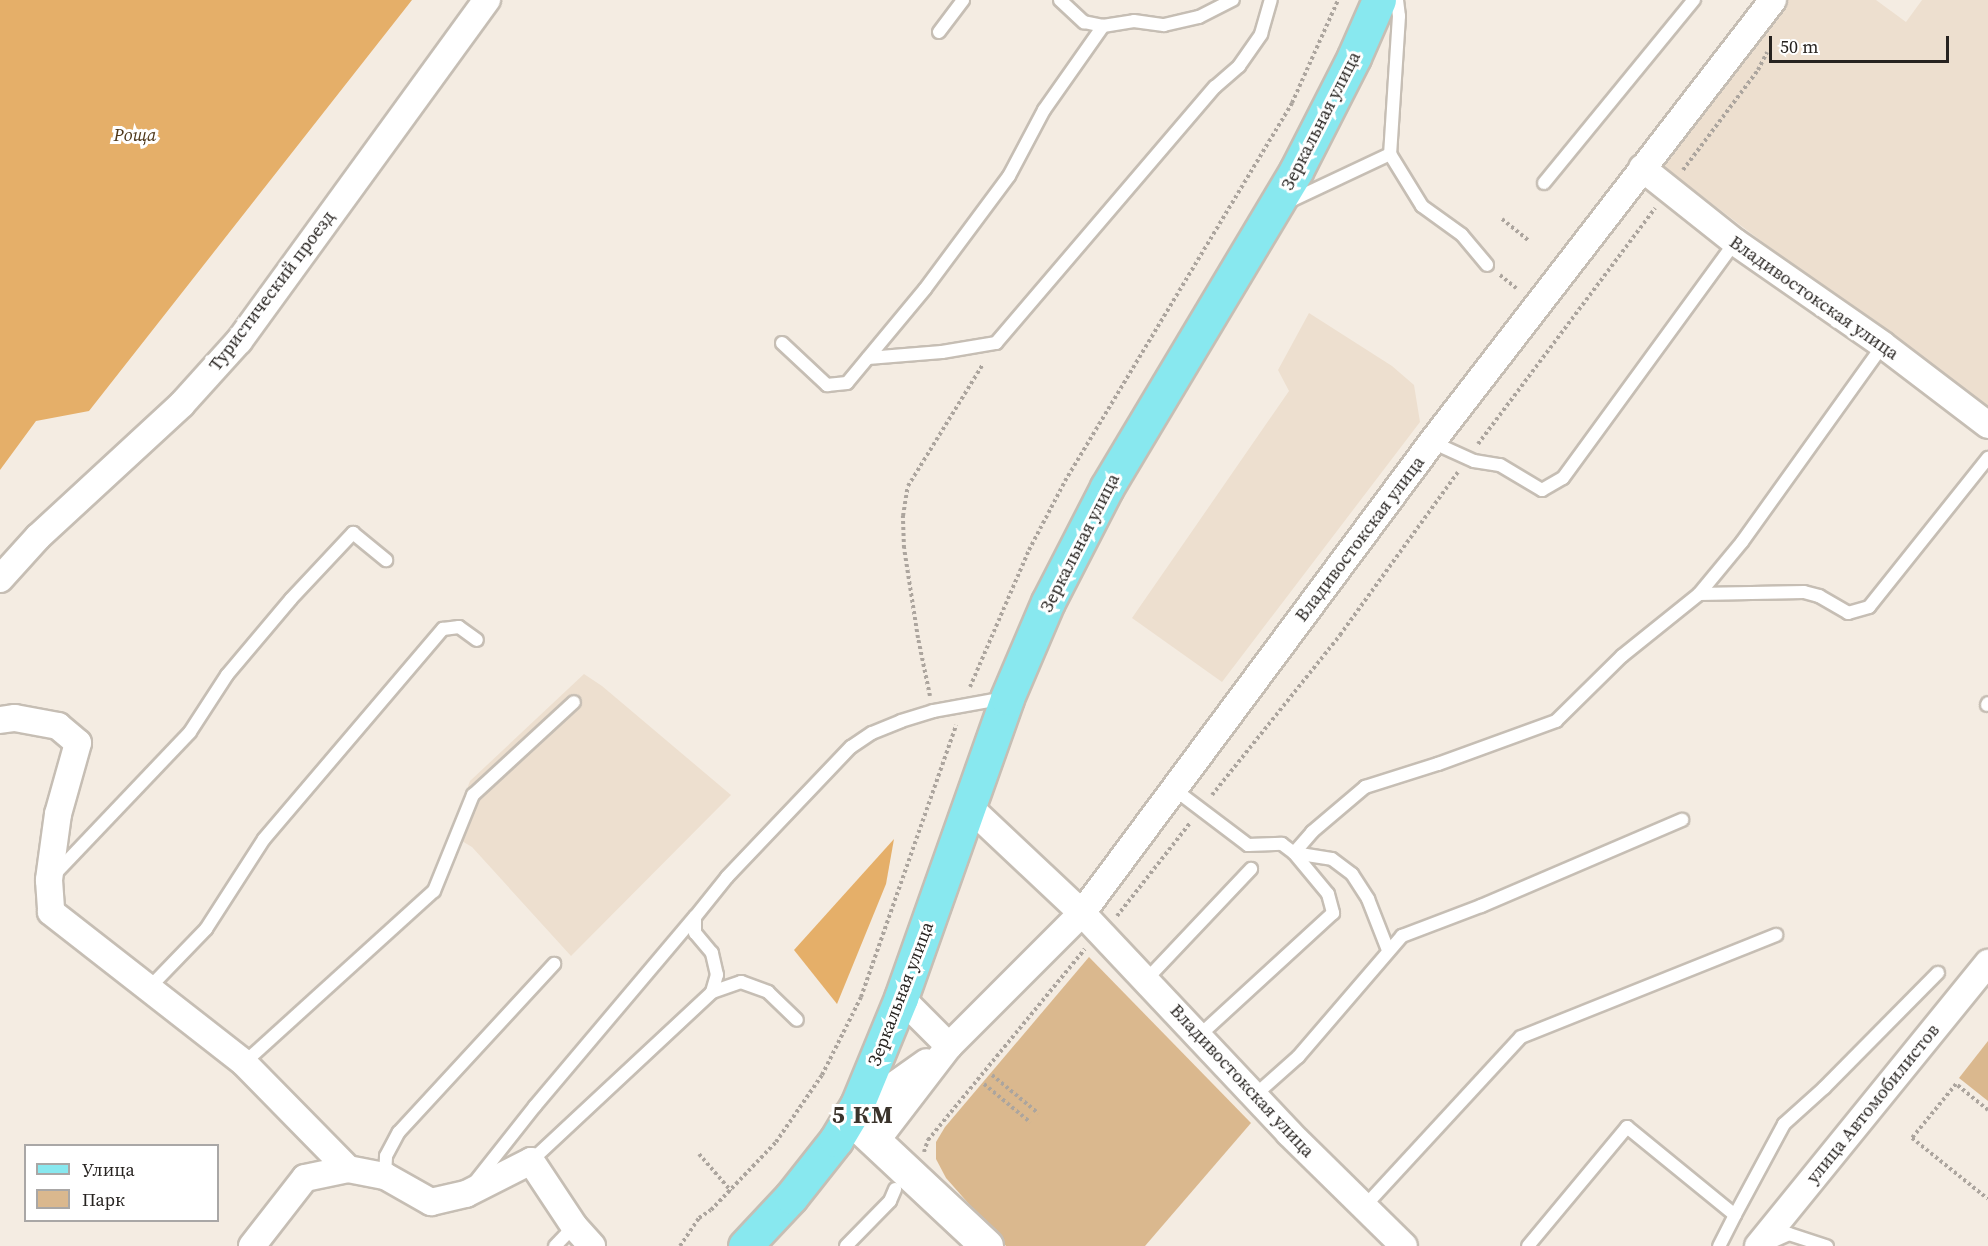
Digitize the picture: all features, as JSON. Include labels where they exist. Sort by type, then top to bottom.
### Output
[{"type":"main road","name":"Зеркальная улица","points":[[745,1246],[791,1197],[836,1140],[849,1117],[877,1060],[901,998],[1007,698],[1048,602],[1107,487],[1276,208],[1331,104],[1379,0]]},
{"type":"street","name":"Туристический проезд","points":[[0,579],[38,537],[182,404],[239,341],[487,0]]},
{"type":"street","name":"Владивостокская улица","points":[[876,1141],[949,1046],[1082,913],[1432,442],[1773,0]]},
{"type":"street","name":"Владивостокская улица","points":[[1642,168],[1735,242],[1883,345],[1988,425]]},
{"type":"street","points":[[0,720],[15,718],[58,726],[78,743],[57,814],[49,880],[51,912],[150,987],[244,1063],[348,1169]]},
{"type":"street","name":"Владивостокская улица","points":[[968,806],[1082,913],[1254,1096],[1404,1246]]},
{"type":"street","name":"улица Автомобилистов","points":[[1760,1246],[1988,963]]},
{"type":"street","points":[[901,998],[949,1046]]},
{"type":"street","name":"Владивостокская улица","points":[[849,1117],[949,1046]]},
{"type":"street","points":[[849,1117],[987,1246]]},
{"type":"street","points":[[252,1246],[305,1178],[348,1169],[385,1176],[431,1202],[466,1194],[531,1161],[574,1226],[592,1246]]},
{"type":"lane","points":[[939,32],[963,0]]},
{"type":"lane","points":[[1060,0],[1084,22],[1102,26],[1134,21],[1164,25],[1199,17],[1233,0]]},
{"type":"lane","points":[[868,358],[962,349],[996,343],[1208,95],[1239,66],[1261,34],[1271,0]]},
{"type":"lane","points":[[1397,0],[1399,16],[1390,154],[1422,206],[1462,235],[1487,265]]},
{"type":"lane","points":[[1544,183],[1694,0]]},
{"type":"lane","points":[[782,343],[827,385],[848,383],[925,289],[1009,176],[1044,110],[1102,26]]},
{"type":"lane","points":[[1276,208],[1390,154]]},
{"type":"lane","points":[[1432,442],[1474,461],[1500,465],[1542,489],[1563,478],[1735,242]]},
{"type":"lane","points":[[1294,853],[1312,832],[1365,786],[1448,761],[1556,721],[1622,656],[1700,594],[1742,542],[1883,345]]},
{"type":"lane","points":[[1700,594],[1804,592],[1820,596],[1848,613],[1869,608],[1988,458]]},
{"type":"lane","points":[[49,880],[190,732],[227,675],[291,599],[353,534],[386,560]]},
{"type":"lane","points":[[150,987],[206,929],[264,839],[443,629],[459,627],[477,640]]},
{"type":"lane","points":[[466,1194],[535,1106],[728,877],[851,747],[872,733],[933,711],[1007,698]]},
{"type":"lane","points":[[244,1063],[434,891],[473,795],[574,702]]},
{"type":"lane","points":[[1174,789],[1248,845],[1282,844],[1294,853],[1328,894],[1333,913],[1199,1036]]},
{"type":"lane","points":[[1254,1096],[1298,1057],[1402,936],[1480,906],[1682,820]]},
{"type":"lane","points":[[1294,853],[1332,859],[1352,874],[1368,899],[1388,950]]},
{"type":"lane","points":[[1146,980],[1251,869]]},
{"type":"lane","points":[[695,918],[695,933],[712,953],[717,975],[712,992]]},
{"type":"lane","points":[[1364,1207],[1521,1036],[1776,936]]},
{"type":"lane","points":[[385,1176],[386,1156],[399,1132],[554,964]]},
{"type":"lane","points":[[1719,1246],[1784,1124],[1824,1088],[1938,973]]},
{"type":"lane","points":[[531,1161],[712,992],[741,982],[768,992],[797,1020]]},
{"type":"lane","points":[[1528,1246],[1627,1127],[1735,1215]]},
{"type":"lane","points":[[846,1246],[890,1201],[894,1189]]},
{"type":"lane","points":[[555,1246],[574,1226]]},
{"type":"lane","points":[[1760,1246],[1789,1234],[1827,1246]]},
{"type":"path","points":[[681,1246],[699,1218],[731,1191],[776,1142],[822,1075],[857,1005],[886,931],[963,706],[1029,550],[1065,481],[1292,103],[1338,0]]},
{"type":"path","points":[[1680,174],[1758,70],[1767,50]]},
{"type":"path","points":[[1477,447],[1659,202]]},
{"type":"path","points":[[1502,219],[1529,241]]},
{"type":"path","points":[[933,711],[918,638],[904,548],[903,516],[908,486],[996,343]]},
{"type":"path","points":[[1208,800],[1340,635],[1463,466]]},
{"type":"path","points":[[1115,919],[1194,818]]},
{"type":"path","points":[[922,1161],[928,1140],[1090,944]]},
{"type":"path","points":[[992,1075],[1038,1113]]},
{"type":"path","points":[[984,1084],[1030,1122]]},
{"type":"path","points":[[1988,1110],[1956,1084],[1912,1138],[1988,1200]]},
{"type":"path","points":[[699,1154],[731,1191]]},
{"type":"shaded area","points":[[1786,0],[1876,0],[1906,22],[1922,0],[1988,0],[1988,413],[1661,165]]},
{"type":"shaded area","points":[[1309,313],[1392,366],[1414,385],[1420,422],[1222,682],[1132,618],[1289,391],[1278,370]]},
{"type":"shaded area","points":[[584,674],[602,686],[731,795],[571,956],[472,847],[450,834],[470,781]]},
{"type":"green space","name":"Роща","points":[[0,0],[412,0],[89,411],[36,421],[0,470]]},
{"type":"green space","points":[[894,839],[886,884],[837,1004],[794,950]]},
{"type":"green space","points":[[1089,957],[1251,1123],[1145,1246],[1006,1246],[946,1178],[936,1159],[936,1142],[945,1127]]},
{"type":"green space","points":[[1988,1041],[1988,1101],[1959,1078]]},
{"type":"district","name":"5 КМ","points":[[863,1115]]}]
